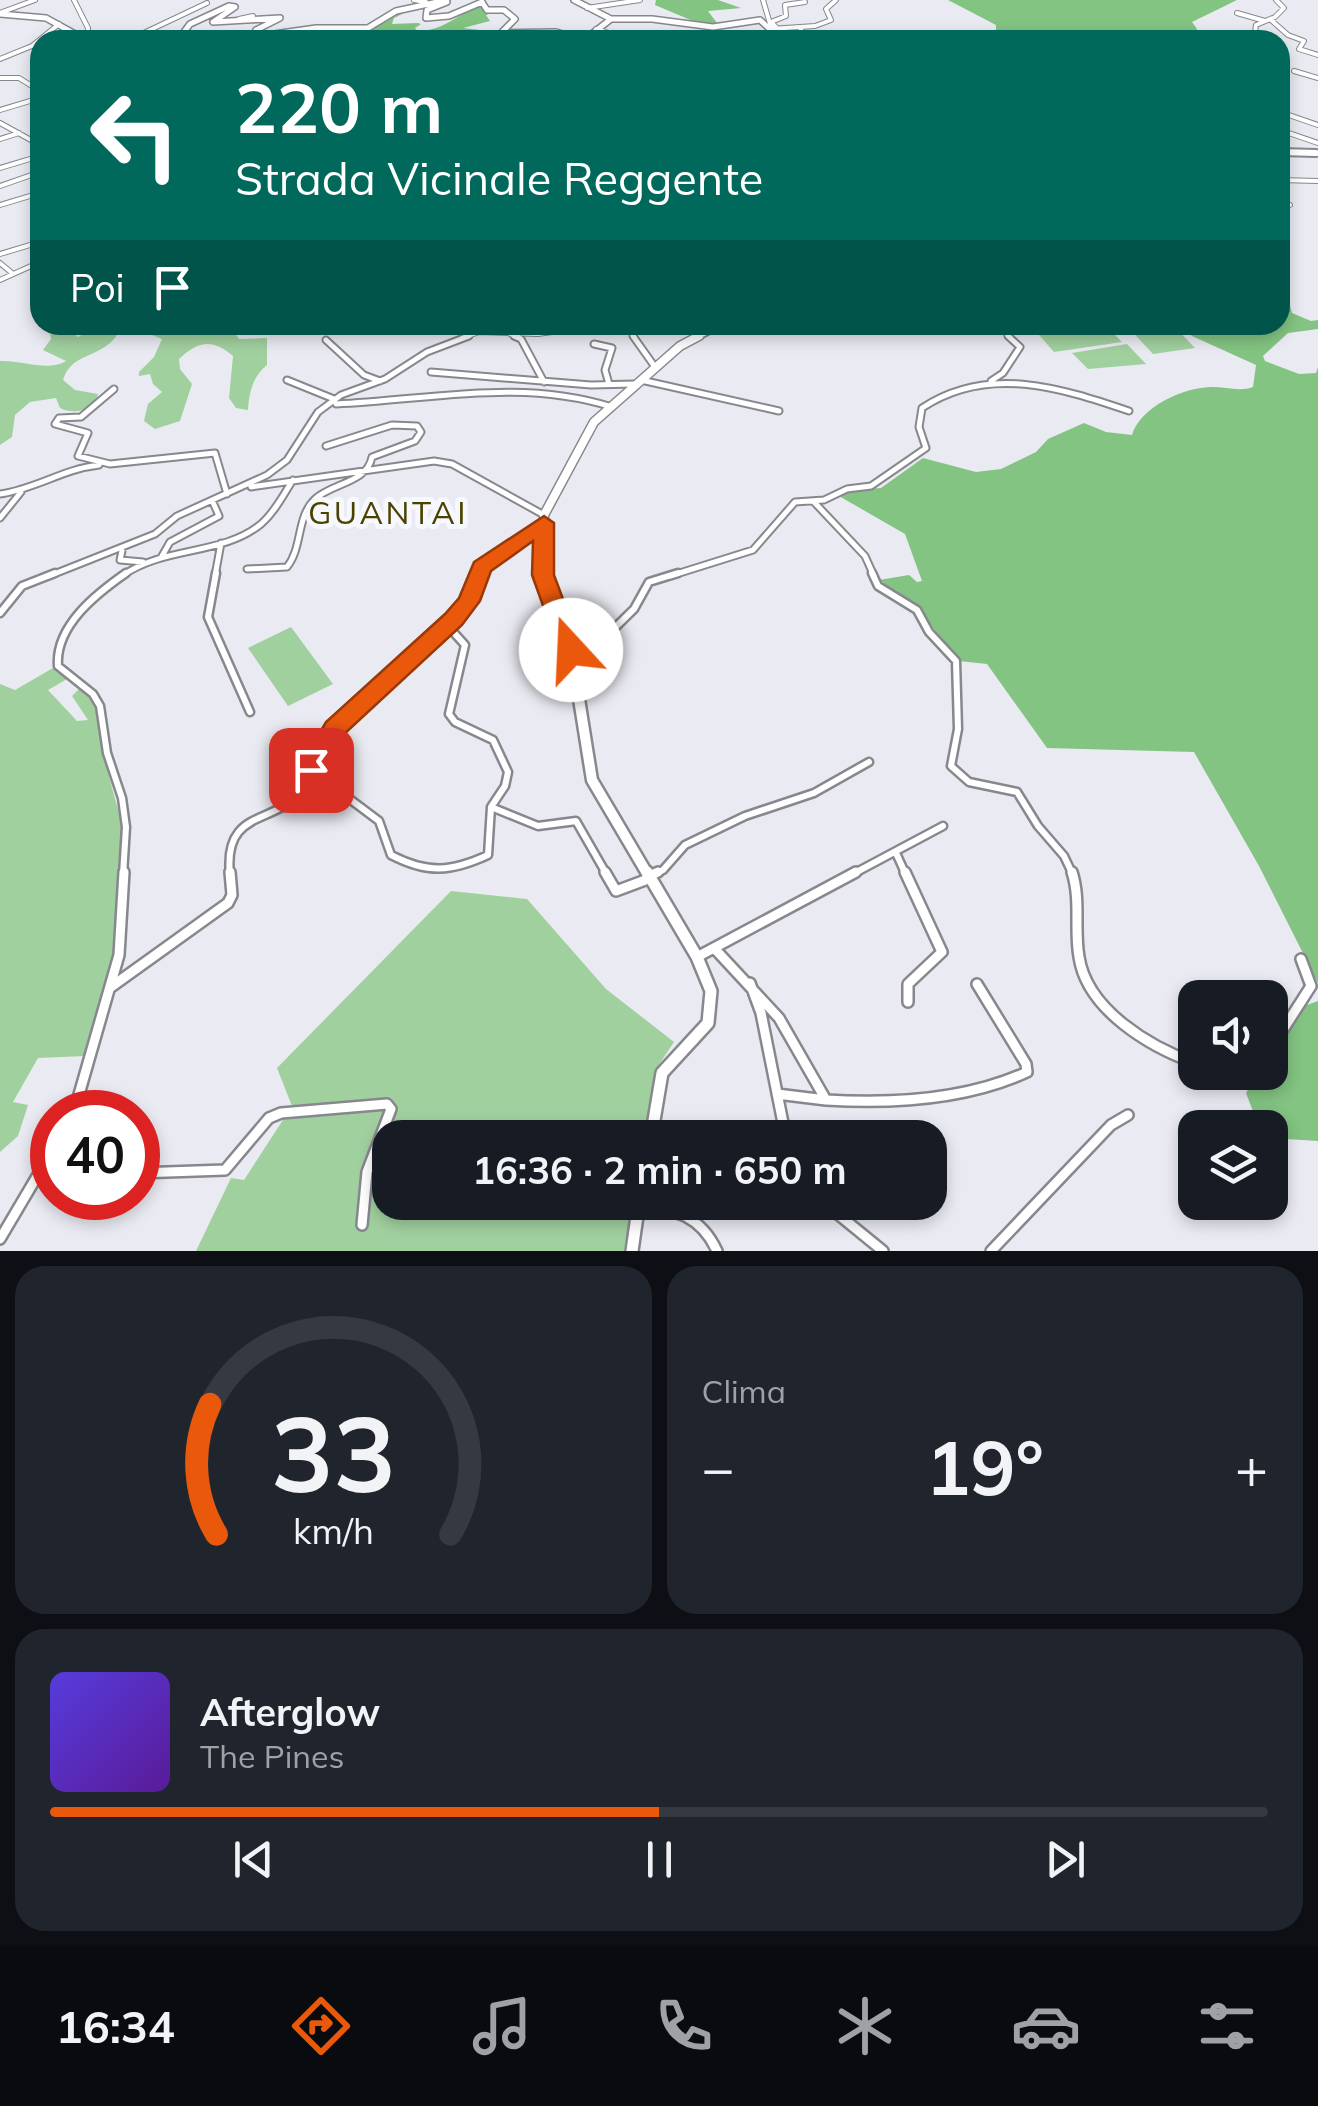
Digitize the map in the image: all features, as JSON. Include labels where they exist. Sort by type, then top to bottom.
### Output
[{"type":"street","points":[[6,14],[35,0]]},
{"type":"street","points":[[74,0],[88,30]]},
{"type":"street","points":[[414,0],[447,2],[428,10],[426,18],[450,16],[482,2],[488,10],[507,11],[515,20],[501,30]]},
{"type":"street","points":[[574,0],[611,19],[656,19],[713,27],[757,20],[772,28]]},
{"type":"street","points":[[602,6],[606,0]]},
{"type":"street","points":[[586,8],[640,0]]},
{"type":"street","points":[[763,0],[772,28]]},
{"type":"street","points":[[770,30],[815,26],[833,19],[826,9],[836,0]]},
{"type":"street","points":[[1255,30],[1256,25],[1284,6],[1276,0]]},
{"type":"street","points":[[302,30],[365,29],[388,14],[426,2]]},
{"type":"street","points":[[772,28],[772,22],[786,16],[785,4],[805,2]]},
{"type":"street","points":[[149,30],[207,3]]},
{"type":"street","points":[[186,30],[190,24],[235,7],[213,22],[281,20],[258,30]]},
{"type":"street","points":[[1237,13],[1268,20],[1281,30]]},
{"type":"street","points":[[6,14],[46,18],[69,30]]},
{"type":"street","points":[[223,23],[253,16]]},
{"type":"street","points":[[596,29],[611,19]]},
{"type":"street","points":[[50,30],[60,25]]},
{"type":"street","points":[[789,26],[803,30]]},
{"type":"street","points":[[1290,36],[1304,41],[1299,49],[1318,55]]},
{"type":"street","points":[[0,58],[30,47]]},
{"type":"street","points":[[1294,71],[1318,78]]},
{"type":"street","points":[[0,78],[19,78],[30,84]]},
{"type":"street","points":[[0,110],[30,101]]},
{"type":"street","points":[[1290,116],[1318,126]]},
{"type":"street","points":[[0,123],[30,139]]},
{"type":"street","points":[[0,139],[20,133]]},
{"type":"street","points":[[1290,135],[1316,149]]},
{"type":"street","points":[[1290,152],[1316,149]]},
{"type":"street","points":[[0,168],[30,159]]},
{"type":"street","points":[[0,186],[30,176]]},
{"type":"street","points":[[1290,181],[1318,182]]},
{"type":"street","points":[[0,205],[30,195]]},
{"type":"street","points":[[0,254],[30,245]]},
{"type":"street","points":[[0,264],[12,273]]},
{"type":"street","points":[[0,280],[30,266]]},
{"type":"street","points":[[246,488],[283,464],[318,412],[381,381],[426,352],[471,335]]},
{"type":"street","points":[[512,335],[520,338],[544,382]]},
{"type":"street","points":[[632,335],[655,367]]},
{"type":"street","points":[[653,1120],[662,1073],[708,1023],[711,991],[697,957],[592,780],[571,650],[543,575],[544,519],[586,431],[680,346],[700,335]]},
{"type":"street","points":[[578,697],[584,690],[583,658],[634,608],[650,582],[750,551],[774,530],[795,502],[814,502],[886,478],[926,448],[919,427],[922,408],[1000,376],[1020,347],[1007,335]]},
{"type":"street","points":[[326,340],[364,376],[381,381]]},
{"type":"street","points":[[594,344],[612,348],[605,370],[609,384]]},
{"type":"street","points":[[432,372],[544,382],[639,382],[778,412]]},
{"type":"street","points":[[287,380],[336,402],[491,390],[585,398],[613,408]]},
{"type":"street","points":[[991,381],[1060,388],[1129,410]]},
{"type":"street","points":[[110,464],[78,456],[88,433],[54,424],[59,418],[81,417],[114,389]]},
{"type":"street","points":[[326,446],[392,425],[418,426],[418,438],[372,457],[370,468]]},
{"type":"street","points":[[0,518],[19,493],[72,468],[215,453],[227,494]]},
{"type":"street","points":[[0,613],[22,586],[124,548],[212,500],[246,488],[419,461],[445,462],[544,519]]},
{"type":"street","points":[[247,569],[287,568],[298,552],[304,519],[316,498],[370,468]]},
{"type":"street","points":[[81,1090],[121,942],[126,812],[106,753],[100,706],[93,694],[58,666],[55,657],[65,630],[76,618],[144,562],[221,542],[258,526],[293,480]]},
{"type":"street","points":[[0,494],[26,490]]},
{"type":"street","points":[[162,556],[170,542],[219,516],[212,500]]},
{"type":"street","points":[[814,502],[865,556],[878,586],[912,606],[952,655],[957,666],[958,729],[951,766],[970,784],[1011,788],[1020,794],[1040,829],[1065,857],[1076,888],[1078,950],[1086,983],[1155,1046],[1178,1056]]},
{"type":"street","points":[[111,987],[228,903],[232,894],[228,857],[237,833],[257,816],[296,797],[335,728],[447,626],[468,601],[482,567],[544,519]]},
{"type":"street","points":[[221,542],[208,618],[250,712]]},
{"type":"street","points":[[124,548],[120,560],[144,562]]},
{"type":"street","points":[[311,770],[379,821],[391,855],[441,874],[488,855],[491,807],[505,786],[508,772],[493,740],[455,722],[449,714],[464,645],[447,626]]},
{"type":"street","points":[[491,807],[538,826],[554,828],[576,822],[616,891],[663,870],[686,845],[745,816],[814,793],[869,762]]},
{"type":"street","points":[[697,957],[944,826]]},
{"type":"street","points":[[896,853],[942,952],[910,981],[908,1002]]},
{"type":"street","points":[[714,948],[749,977],[794,1039],[826,1100]]},
{"type":"street","points":[[1288,1021],[1310,986],[1311,978],[1301,959]]},
{"type":"street","points":[[749,977],[782,1120]]},
{"type":"street","points":[[777,1094],[877,1102],[940,1094],[1005,1081],[1027,1072],[1026,1064],[977,984]]},
{"type":"street","points":[[160,1172],[224,1170],[270,1118],[282,1113],[387,1104],[391,1109],[367,1172],[362,1226]]},
{"type":"street","points":[[991,1251],[1111,1125],[1128,1115]]},
{"type":"street","points":[[0,1239],[30,1190]]},
{"type":"street","points":[[632,1251],[637,1220]]},
{"type":"street","points":[[699,1220],[717,1251]]},
{"type":"street","points":[[845,1220],[883,1251]]},
{"type":"green space","points":[[656,0],[718,0],[741,8],[708,11],[717,23],[700,24],[655,5]]},
{"type":"green space","points":[[948,0],[1237,0],[1192,22],[1197,30],[996,30],[996,25]]},
{"type":"green space","points":[[482,3],[484,10],[498,11],[486,15],[490,21],[463,28],[482,30],[429,30]]},
{"type":"green space","points":[[414,8],[394,18],[392,24],[421,24],[415,28],[366,30]]},
{"type":"green space","points":[[1290,306],[1292,313],[1318,320],[1318,329],[1290,333]]},
{"type":"green space","points":[[50,335],[117,335],[103,348],[71,366],[63,380],[75,390],[98,394],[96,400],[83,410],[71,411],[60,408],[56,398],[30,402],[15,415],[12,437],[0,445],[0,361],[43,366],[66,361],[43,350]]},
{"type":"green space","points":[[152,335],[267,338],[267,365],[253,385],[248,410],[236,408],[229,398],[233,356],[207,344],[179,359],[180,369],[192,384],[180,421],[155,429],[144,421],[148,404],[162,392],[153,384],[150,374],[139,376],[139,372],[154,357],[162,339]]},
{"type":"green space","points":[[1039,335],[1115,335],[1122,342],[1054,352]]},
{"type":"green space","points":[[1135,335],[1183,335],[1195,348],[1153,354]]},
{"type":"green space","points":[[1286,335],[1263,356],[1265,361],[1299,374],[1316,373],[1318,367],[1318,983],[1259,866],[1194,752],[1047,748],[987,664],[959,661],[915,605],[879,580],[909,575],[917,582],[922,581],[905,534],[839,496],[851,490],[881,488],[923,458],[976,472],[1001,469],[1036,452],[1048,439],[1084,423],[1106,432],[1132,435],[1144,416],[1176,395],[1201,388],[1253,387],[1256,365],[1192,336]]},
{"type":"green space","points":[[1127,344],[1146,364],[1088,369],[1072,353]]},
{"type":"green space","points":[[291,627],[333,684],[288,706],[248,648]]},
{"type":"green space","points":[[53,668],[67,679],[48,690],[77,721],[88,720],[72,696],[79,689],[88,693],[97,707],[103,755],[122,824],[115,953],[85,1056],[38,1058],[13,1102],[28,1105],[18,1136],[0,1152],[0,684],[15,690]]},
{"type":"green space","points":[[451,891],[527,899],[606,989],[674,1042],[656,1069],[647,1120],[372,1120],[372,1220],[629,1220],[624,1251],[196,1251],[231,1178],[244,1180],[292,1106],[277,1068]]},
{"type":"green space","points":[[1318,1001],[1318,1141],[1288,1139],[1288,1110],[1252,1110],[1246,1093],[1288,1090],[1288,1030],[1304,1006]]},
{"type":"district","name":"GUANTAI","points":[[388,512]]},
{"type":"route","points":[[311,770],[335,728],[362,708],[402,665],[454,620],[468,601],[482,567],[544,523],[543,575],[571,650]]}]
